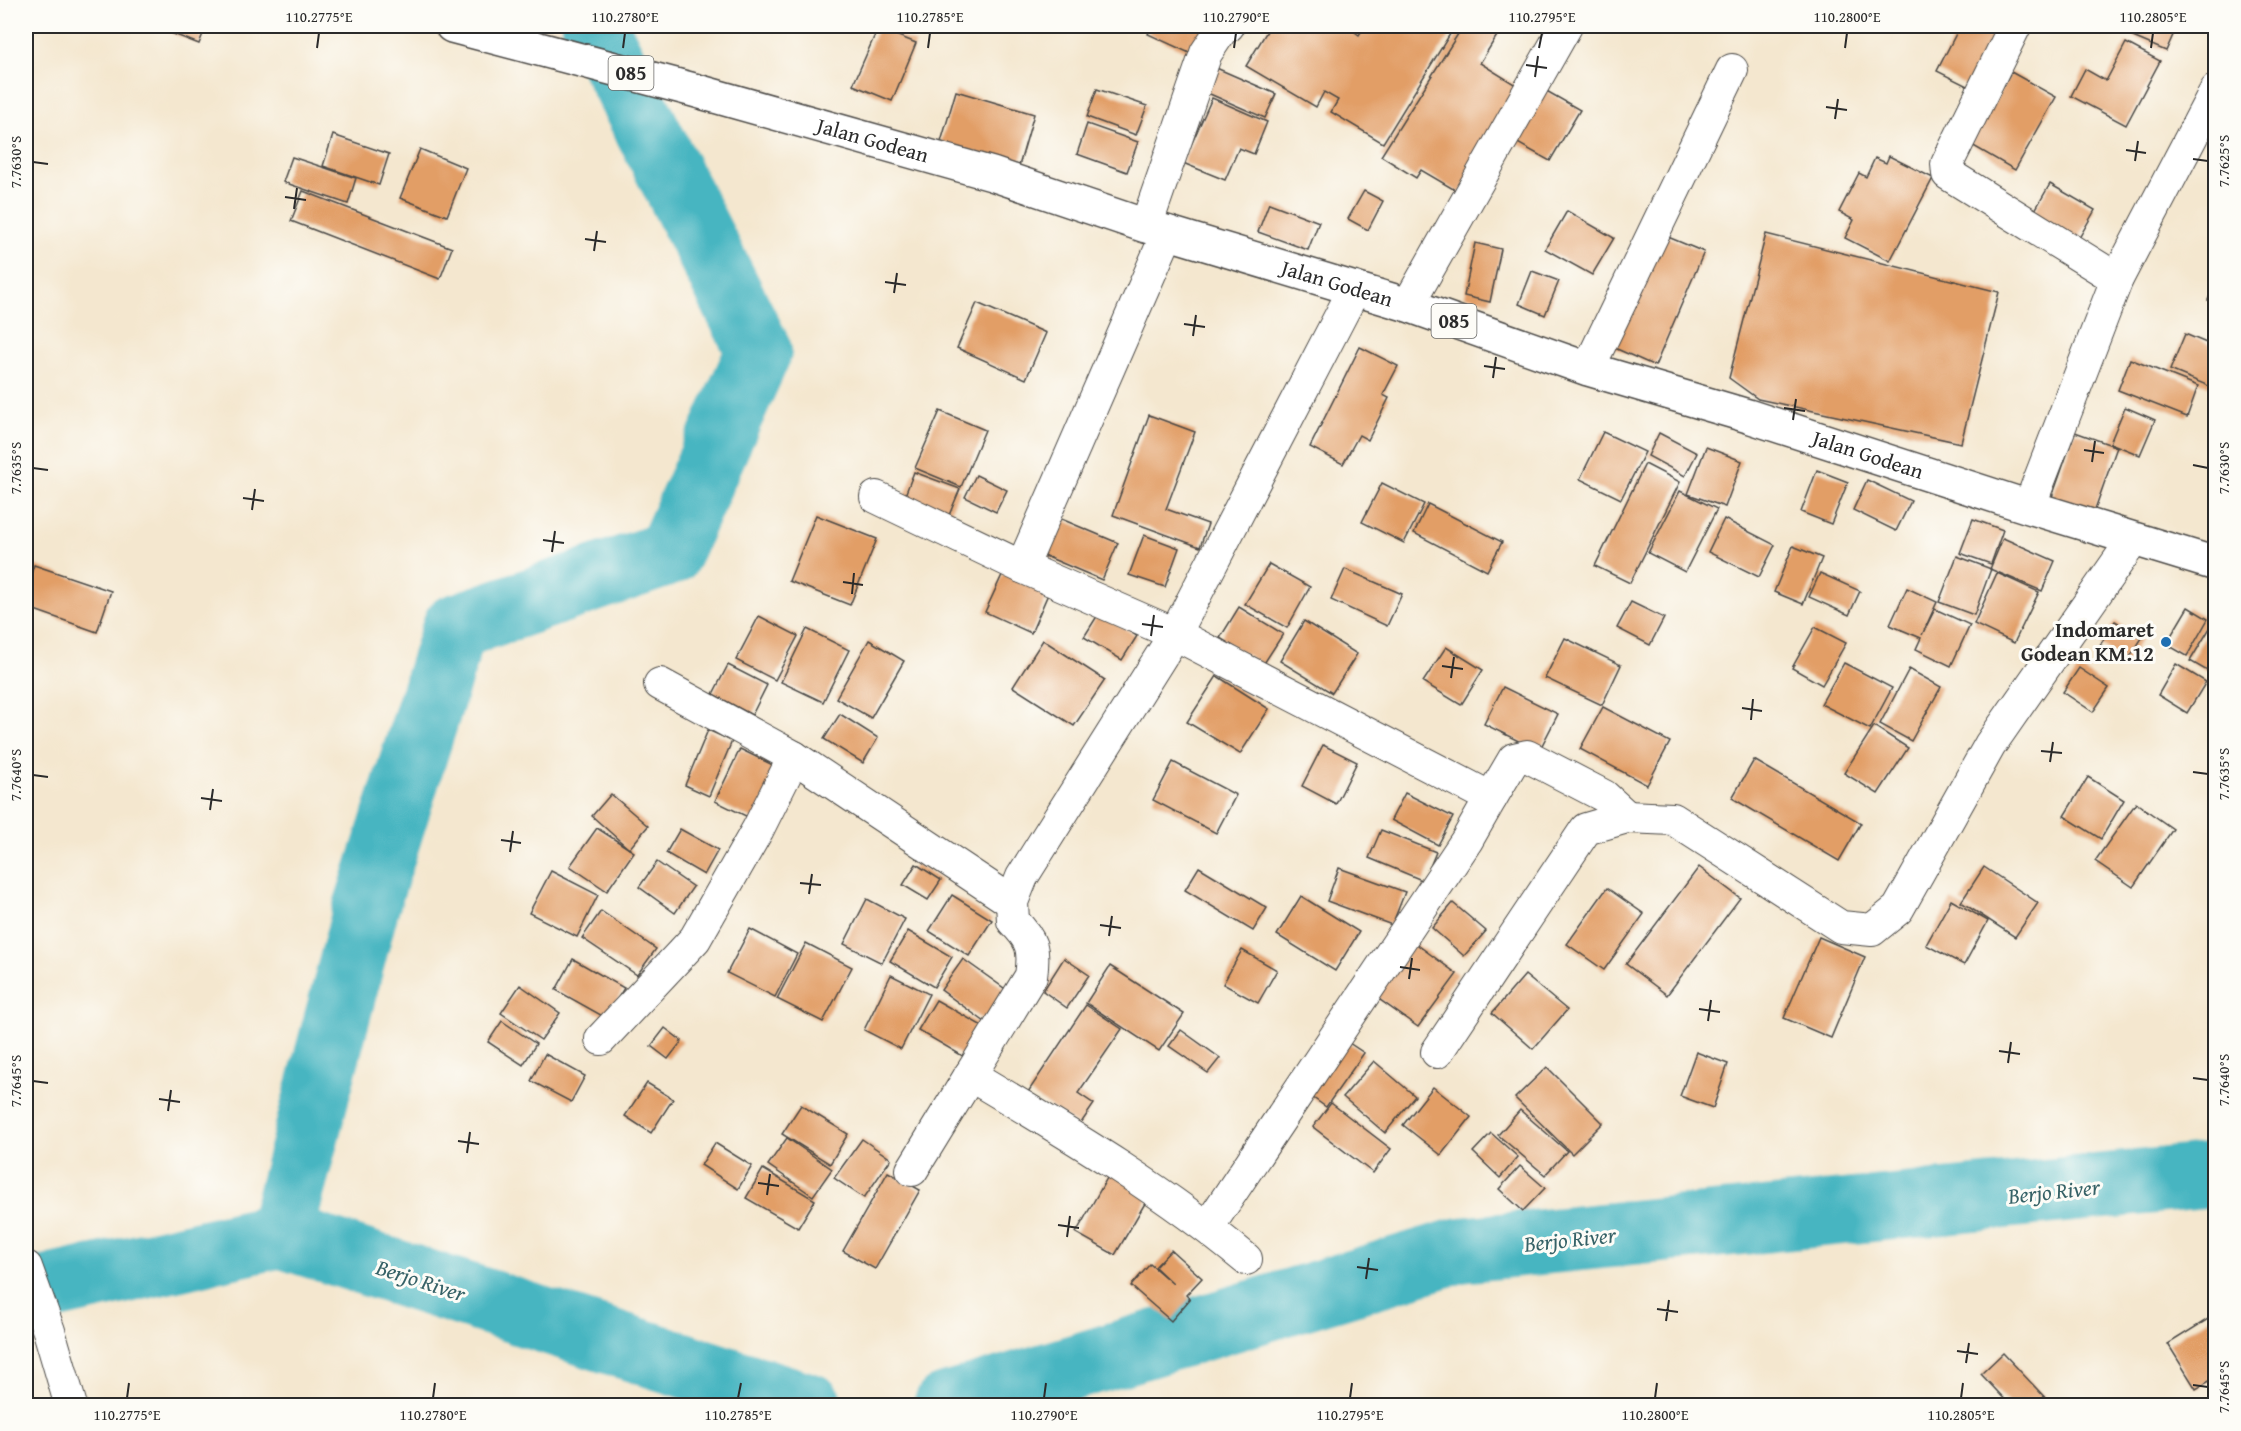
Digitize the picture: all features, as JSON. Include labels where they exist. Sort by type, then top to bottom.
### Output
[{"type":"main road","name":"Jalan Godean","points":[[452,26],[690,89],[992,174],[1157,229],[1408,305],[1588,369],[1748,416],[2133,540],[2215,563]]},
{"type":"street","points":[[1022,567],[1157,229],[1206,53],[1222,29],[1228,26]]},
{"type":"street","points":[[1408,305],[1566,26]]},
{"type":"street","points":[[2015,26],[1947,164],[1948,174],[2117,279]]},
{"type":"street","points":[[1588,369],[1732,70]]},
{"type":"street","points":[[2029,507],[2117,279],[2216,90]]},
{"type":"street","points":[[912,1170],[1031,976],[1034,959],[1028,937],[1013,921],[1012,902],[1022,877],[1175,634],[1355,288]]},
{"type":"street","points":[[876,497],[1022,567],[1175,634],[1491,798]]},
{"type":"street","points":[[1437,1052],[1586,829],[1627,817],[1672,819],[1841,927],[1872,930],[1898,909],[1990,744],[2133,540]]},
{"type":"street","points":[[660,684],[794,757],[1012,902]]},
{"type":"street","points":[[1208,1227],[1467,840],[1514,759],[1527,756],[1604,796],[1627,817]]},
{"type":"street","points":[[601,1040],[695,939],[758,829],[794,757]]},
{"type":"street","points":[[970,1075],[1087,1146],[1208,1227],[1246,1259]]},
{"type":"street","points":[[26,1267],[49,1331],[71,1406]]},
{"type":"building","points":[[153,26],[206,26],[199,44]]},
{"type":"building","points":[[1152,26],[1197,26],[1208,30],[1196,56],[1148,34]]},
{"type":"building","points":[[1270,26],[1358,26],[1355,32],[1359,35],[1365,26],[1455,26],[1383,143],[1331,112],[1338,100],[1324,92],[1316,107],[1246,66]]},
{"type":"building","points":[[1463,26],[1503,26],[1480,63],[1524,90],[1460,193],[1421,170],[1416,178],[1381,156]]},
{"type":"building","points":[[1960,26],[1981,26],[2000,35],[1973,89],[1937,71]]},
{"type":"building","points":[[2131,26],[2177,26],[2166,51],[2133,37],[2136,28]]},
{"type":"building","points":[[878,28],[916,43],[892,101],[853,85]]},
{"type":"building","points":[[2126,43],[2160,61],[2126,125],[2071,96],[2085,69],[2106,81]]},
{"type":"building","points":[[1214,67],[1276,94],[1265,118],[1203,91]]},
{"type":"building","points":[[2011,72],[2056,97],[2015,170],[1970,144]]},
{"type":"building","points":[[1536,85],[1580,110],[1550,161],[1514,141]]},
{"type":"building","points":[[1097,89],[1147,106],[1136,135],[1087,117]]},
{"type":"building","points":[[956,91],[1034,114],[1019,166],[941,142]]},
{"type":"building","points":[[1212,98],[1267,122],[1254,154],[1239,148],[1225,180],[1183,163]]},
{"type":"building","points":[[1087,124],[1138,142],[1127,172],[1077,154]]},
{"type":"building","points":[[333,135],[389,154],[379,185],[323,166]]},
{"type":"building","points":[[420,149],[466,168],[447,216],[400,198]]},
{"type":"building","points":[[1889,156],[1933,178],[1890,261],[1845,238],[1854,220],[1839,212],[1859,173],[1866,177],[1875,158],[1886,163]]},
{"type":"building","points":[[292,157],[356,178],[348,204],[283,182]]},
{"type":"building","points":[[2050,184],[2095,210],[2075,245],[2030,219]]},
{"type":"building","points":[[303,191],[452,248],[440,279],[291,221]]},
{"type":"building","points":[[1364,191],[1383,201],[1368,230],[1348,219]]},
{"type":"building","points":[[1269,203],[1319,222],[1308,250],[1258,232]]},
{"type":"building","points":[[1567,211],[1614,238],[1592,275],[1545,249]]},
{"type":"building","points":[[1656,232],[1704,252],[1655,366],[1608,345]]},
{"type":"building","points":[[1766,234],[1999,292],[1961,443],[1758,399],[1729,378]]},
{"type":"building","points":[[1475,243],[1501,249],[1490,302],[1464,296]]},
{"type":"building","points":[[1532,271],[1559,281],[1545,315],[1519,304]]},
{"type":"building","points":[[2216,282],[2216,303],[2208,300]]},
{"type":"building","points":[[977,303],[1046,333],[1026,379],[957,348]]},
{"type":"building","points":[[2185,334],[2216,347],[2216,389],[2170,370]]},
{"type":"building","points":[[1360,347],[1398,366],[1383,395],[1389,398],[1368,440],[1359,435],[1343,464],[1310,447]]},
{"type":"building","points":[[2130,359],[2198,386],[2187,417],[2118,390]]},
{"type":"building","points":[[2125,407],[2155,420],[2140,455],[2110,443]]},
{"type":"building","points":[[940,411],[985,430],[961,487],[915,468]]},
{"type":"building","points":[[1149,415],[1195,432],[1166,509],[1208,524],[1200,547],[1113,515]]},
{"type":"building","points":[[1603,432],[1645,452],[1621,499],[1580,479]]},
{"type":"building","points":[[2075,432],[2117,447],[2094,512],[2052,497]]},
{"type":"building","points":[[1659,433],[1697,453],[1685,476],[1648,456]]},
{"type":"building","points":[[1706,447],[1742,461],[1725,507],[1688,494]]},
{"type":"building","points":[[1645,464],[1680,482],[1630,583],[1595,566]]},
{"type":"building","points":[[1817,470],[1848,482],[1831,524],[1801,512]]},
{"type":"building","points":[[914,472],[960,489],[947,520],[902,503]]},
{"type":"building","points":[[976,475],[1007,490],[996,512],[965,497]]},
{"type":"building","points":[[1867,480],[1911,501],[1896,531],[1853,510]]},
{"type":"building","points":[[1382,483],[1424,504],[1404,543],[1362,522]]},
{"type":"building","points":[[1680,491],[1717,509],[1685,572],[1648,553]]},
{"type":"building","points":[[1428,504],[1502,542],[1487,571],[1414,533]]},
{"type":"building","points":[[816,515],[877,539],[850,605],[789,581]]},
{"type":"building","points":[[1059,518],[1118,543],[1102,580],[1043,555]]},
{"type":"building","points":[[1724,519],[1775,545],[1759,577],[1708,552]]},
{"type":"building","points":[[1973,519],[2003,530],[1991,564],[1960,553]]},
{"type":"building","points":[[1144,535],[1179,548],[1165,587],[1129,575]]},
{"type":"building","points":[[2003,538],[2055,561],[2042,591],[1990,569]]},
{"type":"building","points":[[1793,546],[1822,558],[1803,604],[1774,592]]},
{"type":"building","points":[[1957,556],[1991,569],[1974,615],[1939,602]]},
{"type":"building","points":[[1269,564],[1310,587],[1287,628],[1245,604]]},
{"type":"building","points":[[34,565],[111,591],[97,632],[26,607],[26,589]]},
{"type":"building","points":[[1345,569],[1402,594],[1387,626],[1331,600]]},
{"type":"building","points":[[1003,573],[1048,594],[1031,633],[985,612]]},
{"type":"building","points":[[1820,573],[1860,591],[1849,615],[1809,597]]},
{"type":"building","points":[[1997,573],[2039,592],[2014,643],[1974,624]]},
{"type":"building","points":[[1907,588],[1937,602],[1922,635],[1935,609],[1970,625],[1951,666],[1916,649],[1921,638],[1890,625]]},
{"type":"building","points":[[1631,602],[1664,618],[1650,645],[1617,628]]},
{"type":"building","points":[[1239,607],[1283,634],[1263,665],[1220,638]]},
{"type":"building","points":[[2188,607],[2208,619],[2187,656],[2166,644]]},
{"type":"building","points":[[1099,613],[1137,636],[1122,660],[1084,637]]},
{"type":"building","points":[[759,616],[798,636],[775,680],[736,660]]},
{"type":"building","points":[[2216,618],[2216,676],[2190,661]]},
{"type":"building","points":[[1304,621],[1357,654],[1332,693],[1280,661]]},
{"type":"building","points":[[2115,621],[2142,638],[2127,662],[2100,645]]},
{"type":"building","points":[[1815,627],[1846,643],[1822,685],[1792,668]]},
{"type":"building","points":[[807,629],[849,650],[823,702],[781,682]]},
{"type":"building","points":[[1565,638],[1621,665],[1602,705],[1545,678]]},
{"type":"building","points":[[869,640],[904,661],[871,718],[836,698]]},
{"type":"building","points":[[1043,640],[1105,680],[1074,726],[1013,687]]},
{"type":"building","points":[[1446,647],[1483,670],[1461,705],[1423,682]]},
{"type":"building","points":[[1844,663],[1892,688],[1870,729],[1821,704]]},
{"type":"building","points":[[2176,664],[2206,682],[2187,713],[2158,695]]},
{"type":"building","points":[[728,665],[767,685],[752,715],[713,694]]},
{"type":"building","points":[[2079,668],[2109,688],[2093,712],[2063,692]]},
{"type":"building","points":[[1909,669],[1941,687],[1911,741],[1880,724]]},
{"type":"building","points":[[1217,676],[1269,709],[1240,754],[1187,722]]},
{"type":"building","points":[[1503,687],[1558,714],[1539,751],[1484,724]]},
{"type":"building","points":[[1603,707],[1670,742],[1647,785],[1580,749]]},
{"type":"building","points":[[840,714],[878,738],[863,763],[824,739]]},
{"type":"building","points":[[1874,726],[1908,748],[1878,794],[1844,773]]},
{"type":"building","points":[[708,730],[732,741],[709,796],[685,785]]},
{"type":"building","points":[[1323,745],[1357,762],[1336,804],[1302,786]]},
{"type":"building","points":[[740,749],[779,768],[754,820],[715,801]]},
{"type":"building","points":[[1754,760],[1861,823],[1839,861],[1732,798]]},
{"type":"building","points":[[1173,762],[1236,795],[1216,833],[1153,800]]},
{"type":"building","points":[[2088,777],[2124,800],[2101,839],[2064,816]]},
{"type":"building","points":[[1405,793],[1453,817],[1438,845],[1391,820]]},
{"type":"building","points":[[611,794],[648,826],[629,849],[592,816]]},
{"type":"building","points":[[2136,803],[2173,829],[2133,887],[2095,861]]},
{"type":"building","points":[[597,828],[634,852],[607,891],[570,866]]},
{"type":"building","points":[[680,829],[718,850],[704,875],[666,853]]},
{"type":"building","points":[[1381,830],[1436,852],[1424,881],[1369,858]]},
{"type":"building","points":[[657,862],[693,887],[675,913],[639,887]]},
{"type":"building","points":[[916,864],[941,880],[928,900],[903,885]]},
{"type":"building","points":[[1199,867],[1267,908],[1253,931],[1185,890]]},
{"type":"building","points":[[1699,867],[1740,898],[1667,995],[1626,964]]},
{"type":"building","points":[[1984,867],[2038,903],[2015,937],[1961,902]]},
{"type":"building","points":[[1339,868],[1405,892],[1392,925],[1327,901]]},
{"type":"building","points":[[551,871],[598,895],[577,937],[529,913]]},
{"type":"building","points":[[1607,888],[1644,914],[1604,970],[1567,944]]},
{"type":"building","points":[[952,895],[992,920],[969,956],[929,931]]},
{"type":"building","points":[[1301,896],[1359,932],[1335,971],[1277,935]]},
{"type":"building","points":[[867,899],[905,919],[882,963],[844,944]]},
{"type":"building","points":[[1951,900],[1988,921],[1964,965],[1926,945]]},
{"type":"building","points":[[1453,903],[1486,931],[1464,956],[1432,928]]},
{"type":"building","points":[[601,911],[656,949],[637,975],[582,938]]},
{"type":"building","points":[[750,929],[797,954],[775,997],[727,973]]},
{"type":"building","points":[[908,931],[952,957],[934,987],[890,961]]},
{"type":"building","points":[[1819,937],[1865,957],[1831,1038],[1784,1018]]},
{"type":"building","points":[[806,943],[852,967],[823,1022],[777,999]]},
{"type":"building","points":[[1415,943],[1457,974],[1418,1027],[1376,997]]},
{"type":"building","points":[[1242,950],[1277,970],[1258,1003],[1223,984]]},
{"type":"building","points":[[1064,958],[1089,975],[1067,1008],[1043,991]]},
{"type":"building","points":[[573,959],[624,988],[606,1018],[556,990]]},
{"type":"building","points":[[963,959],[1008,991],[985,1022],[941,990]]},
{"type":"building","points":[[1110,966],[1184,1014],[1159,1051],[1086,1003]]},
{"type":"building","points":[[891,975],[929,994],[901,1049],[864,1030]]},
{"type":"building","points":[[1525,975],[1567,1010],[1533,1049],[1492,1013]]},
{"type":"building","points":[[520,985],[560,1013],[541,1040],[501,1013]]},
{"type":"building","points":[[936,1000],[984,1027],[966,1058],[918,1030]]},
{"type":"building","points":[[1086,1005],[1122,1029],[1078,1093],[1094,1104],[1079,1126],[1028,1092]]},
{"type":"building","points":[[502,1021],[536,1044],[523,1065],[488,1042]]},
{"type":"building","points":[[665,1028],[682,1041],[668,1059],[651,1046]]},
{"type":"building","points":[[1181,1030],[1220,1058],[1208,1073],[1169,1046]]},
{"type":"building","points":[[1340,1037],[1364,1053],[1326,1107],[1302,1090]]},
{"type":"building","points":[[1696,1052],[1728,1064],[1713,1108],[1680,1096]]},
{"type":"building","points":[[545,1054],[585,1076],[571,1102],[531,1081]]},
{"type":"building","points":[[1374,1061],[1415,1096],[1385,1133],[1343,1097]]},
{"type":"building","points":[[1547,1067],[1603,1123],[1572,1154],[1515,1098]]},
{"type":"building","points":[[647,1083],[673,1099],[651,1133],[625,1116]]},
{"type":"building","points":[[1433,1087],[1471,1117],[1441,1155],[1403,1125]]},
{"type":"building","points":[[1331,1103],[1391,1149],[1373,1173],[1313,1127]]},
{"type":"building","points":[[801,1105],[848,1134],[830,1164],[782,1134]]},
{"type":"building","points":[[1520,1110],[1567,1151],[1545,1175],[1498,1135]]},
{"type":"building","points":[[1491,1133],[1518,1157],[1500,1178],[1473,1152]]},
{"type":"building","points":[[787,1138],[832,1169],[813,1196],[768,1165]]},
{"type":"building","points":[[862,1139],[891,1159],[864,1198],[834,1178]]},
{"type":"building","points":[[715,1143],[752,1166],[738,1189],[701,1165]]},
{"type":"building","points":[[1520,1166],[1545,1188],[1523,1211],[1499,1189]]},
{"type":"building","points":[[763,1169],[815,1200],[798,1228],[746,1198]]},
{"type":"building","points":[[1111,1171],[1151,1193],[1115,1255],[1076,1233]]},
{"type":"building","points":[[888,1172],[920,1190],[875,1269],[843,1251]]},
{"type":"building","points":[[1171,1250],[1202,1278],[1186,1295],[1190,1299],[1171,1321],[1131,1286],[1150,1264],[1173,1284],[1155,1267]]},
{"type":"building","points":[[2216,1314],[2216,1377],[2196,1389],[2168,1344]]},
{"type":"building","points":[[2003,1353],[2053,1406],[2011,1406],[1981,1374]]},
{"type":"waterway","points":[[280,1235],[366,908],[455,627],[669,553],[759,351],[595,26]]},
{"type":"waterway","name":"Berjo River","points":[[946,1406],[1460,1250],[2216,1175]]},
{"type":"waterway","name":"Berjo River","points":[[26,1293],[280,1235],[810,1406]]},
{"type":"place","name":"Indomaret Godean KM.12","points":[[2166,642]]}]
